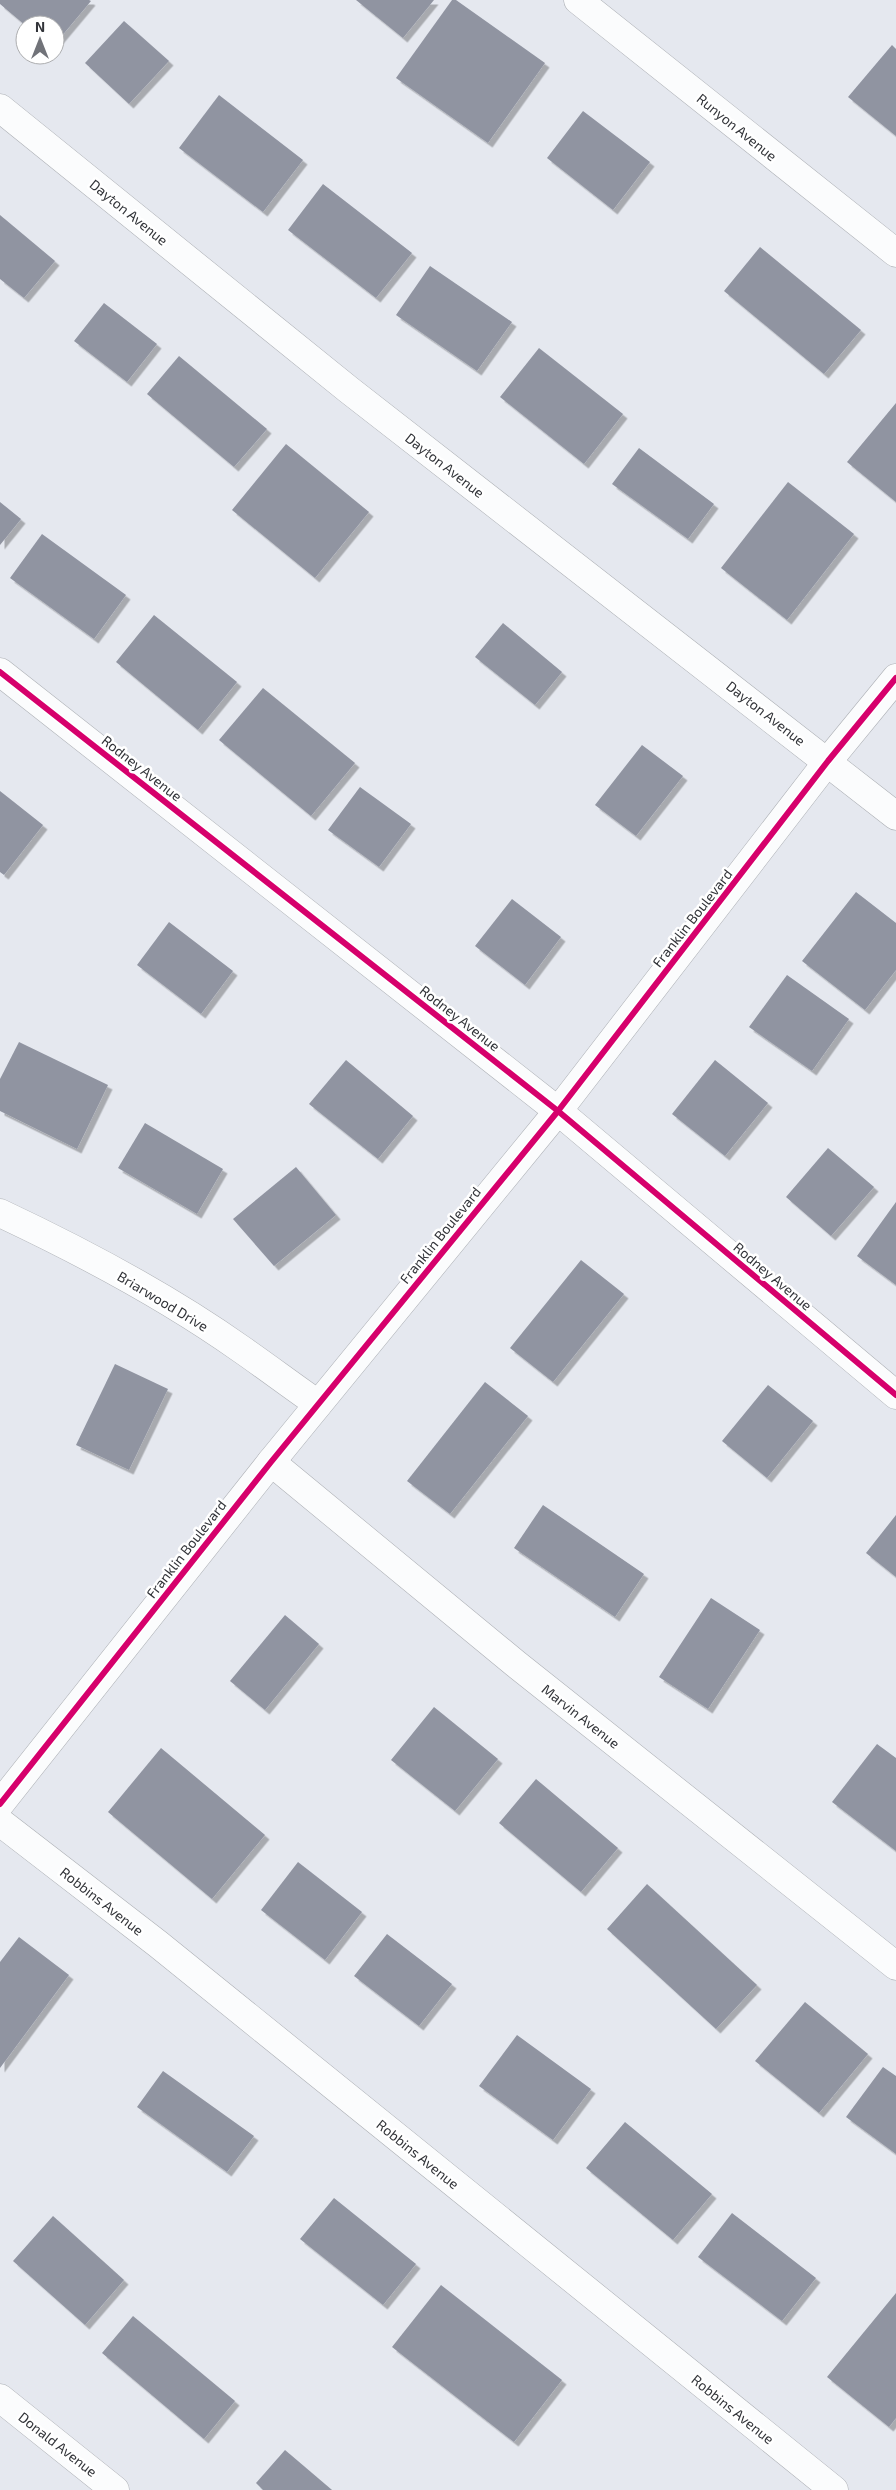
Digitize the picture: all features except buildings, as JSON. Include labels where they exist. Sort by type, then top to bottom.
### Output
[{"type":"street","name":"Runyon Avenue","points":[[578,0],[896,254]]},
{"type":"street","name":"Dayton Avenue","points":[[0,108],[349,390],[896,816]]},
{"type":"street","name":"Rodney Avenue","points":[[0,672],[558,1111],[896,1395]]},
{"type":"street","name":"Franklin Boulevard","points":[[0,1804],[271,1462],[558,1111],[828,762],[896,678]]},
{"type":"street","name":"Briarwood Drive","points":[[0,1213],[63,1243],[156,1296],[240,1348],[318,1404]]},
{"type":"street","name":"Marvin Avenue","points":[[271,1462],[508,1658],[896,1966]]},
{"type":"street","name":"Robbins Avenue","points":[[0,1822],[174,1957],[834,2490]]},
{"type":"street","name":"Donald Avenue","points":[[0,2398],[115,2490]]},
{"type":"cycle path","points":[[0,672],[558,1111],[896,1395]]},
{"type":"cycle path","points":[[0,1804],[271,1462],[558,1111],[828,761],[896,678]]}]
